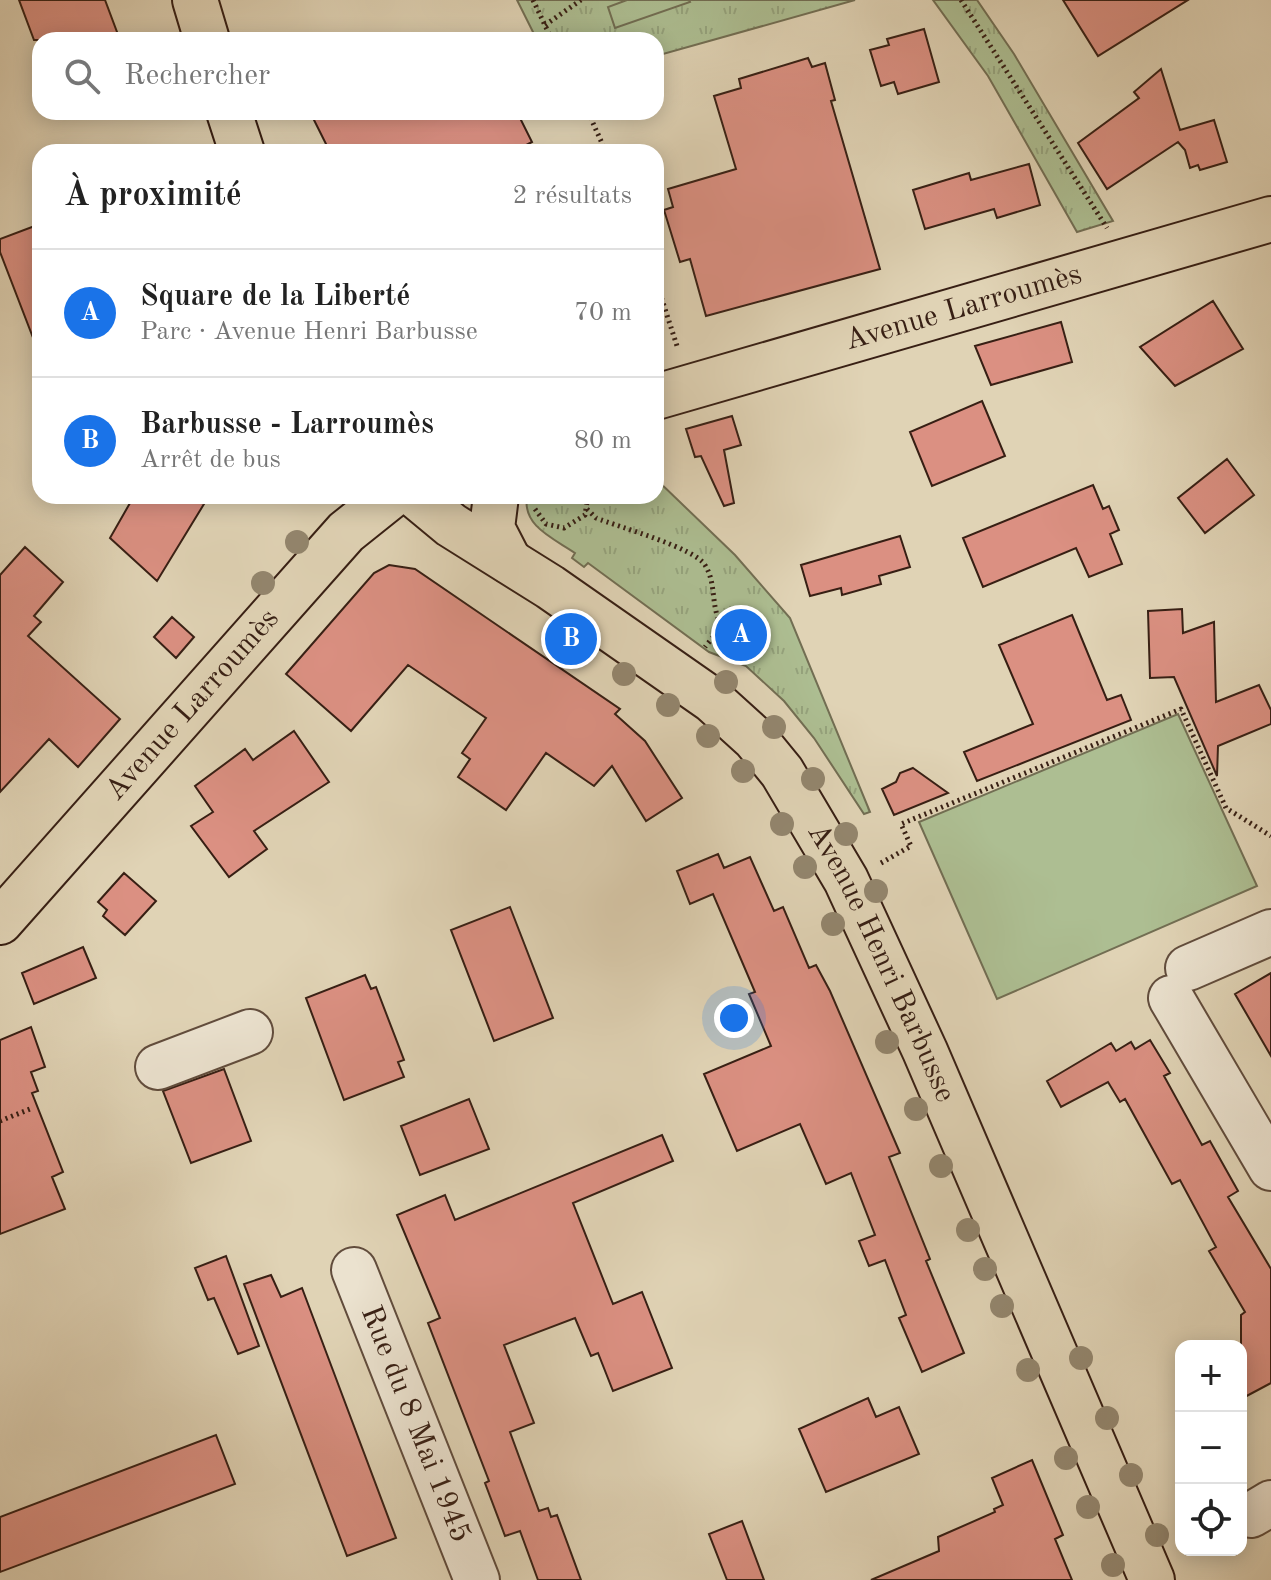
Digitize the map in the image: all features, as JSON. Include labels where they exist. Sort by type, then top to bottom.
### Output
[{"type":"main road","points":[[195,0],[205,32]]},
{"type":"main road","points":[[232,120],[239,144]]},
{"type":"main road","name":"Avenue Larroumès","points":[[664,395],[1271,219]]},
{"type":"main road","name":"Avenue Larroumès","points":[[0,922],[346,532],[381,504]]},
{"type":"main road","name":"Avenue Henri Barbusse","points":[[426,504],[451,525],[712,700],[755,739],[808,813],[846,880],[925,1051],[1152,1580]]},
{"type":"main road","points":[[509,561],[492,528],[510,504]]},
{"type":"street","points":[[1271,932],[1179,983],[1271,1168]]},
{"type":"street","points":[[158,1067],[250,1032]]},
{"type":"street","name":"Rue du 8 Mai 1945","points":[[354,1270],[477,1580]]},
{"type":"path","points":[[533,0],[548,32]]},
{"type":"path","points":[[545,25],[581,0]]},
{"type":"path","points":[[961,0],[1106,224],[1111,265]]},
{"type":"path","points":[[592,120],[602,144]]},
{"type":"path","points":[[664,306],[677,346]]},
{"type":"path","points":[[523,504],[555,527],[573,526],[587,509],[587,504]]},
{"type":"path","points":[[587,509],[596,518],[691,551],[705,565],[716,617],[722,626],[700,653]]},
{"type":"path","points":[[877,865],[911,846],[901,824],[1181,709],[1226,808],[1271,836]]},
{"type":"path","points":[[0,1121],[30,1109]]},
{"type":"green space","points":[[517,0],[855,0],[664,54],[664,32],[533,32]]},
{"type":"green space","points":[[627,0],[690,2],[615,28],[608,7]]},
{"type":"green space","points":[[933,0],[977,0],[1014,54],[1113,221],[1077,232],[988,76]]},
{"type":"green space","points":[[664,487],[735,555],[790,618],[870,812],[864,814],[814,738],[784,701],[746,666],[709,652],[588,563],[584,567],[572,558],[575,553],[534,523],[527,506],[664,504]]},
{"type":"green space","points":[[1178,714],[1257,886],[997,999],[919,822]]},
{"type":"building","points":[[19,0],[105,0],[117,32],[32,32],[32,35]]},
{"type":"building","points":[[1063,0],[1188,0],[1098,56]]},
{"type":"building","points":[[924,29],[939,82],[898,94],[894,82],[881,86],[870,50],[889,45],[887,39]]},
{"type":"building","points":[[808,58],[812,67],[825,63],[835,100],[831,101],[880,269],[706,316],[690,259],[680,262],[664,210],[673,207],[668,189],[736,169],[714,96],[741,88],[739,79]]},
{"type":"building","points":[[1161,69],[1180,130],[1214,120],[1227,162],[1200,170],[1198,165],[1190,168],[1185,150],[1178,142],[1107,189],[1078,143],[1139,98],[1134,92]]},
{"type":"building","points":[[314,120],[521,120],[532,142],[528,144],[326,144]]},
{"type":"building","points":[[1029,164],[1040,205],[997,218],[994,209],[925,229],[913,190],[969,173],[971,180]]},
{"type":"building","points":[[32,227],[32,335],[0,252],[0,239]]},
{"type":"building","points":[[1213,301],[1243,349],[1175,386],[1140,347]]},
{"type":"building","points":[[1061,322],[1072,362],[991,385],[975,346]]},
{"type":"building","points":[[982,401],[1005,456],[932,486],[910,432]]},
{"type":"building","points":[[732,416],[741,445],[724,450],[734,503],[724,506],[701,456],[695,457],[686,429]]},
{"type":"building","points":[[1227,459],[1254,495],[1205,533],[1178,498]]},
{"type":"building","points":[[1093,485],[1103,509],[1109,506],[1119,530],[1110,534],[1122,564],[1089,577],[1076,548],[983,587],[963,538]]},
{"type":"building","points":[[129,504],[204,504],[157,581],[110,538]]},
{"type":"building","points":[[900,536],[910,567],[879,576],[881,584],[842,595],[841,588],[810,596],[801,565]]},
{"type":"building","points":[[25,547],[63,582],[34,616],[41,622],[28,636],[120,719],[78,767],[49,739],[0,792],[0,575]]},
{"type":"building","points":[[389,565],[415,569],[620,709],[615,714],[645,741],[682,798],[646,821],[612,766],[594,786],[546,753],[506,810],[458,777],[470,759],[462,753],[486,718],[408,665],[351,731],[286,674],[374,573]]},
{"type":"building","points":[[1182,609],[1183,633],[1214,622],[1216,702],[1259,685],[1271,710],[1271,724],[1218,746],[1217,776],[1174,677],[1150,678],[1148,611]]},
{"type":"building","points":[[1072,615],[1107,700],[1121,695],[1131,720],[977,781],[964,752],[1033,724],[999,645]]},
{"type":"building","points":[[172,617],[194,637],[176,658],[154,637]]},
{"type":"building","points":[[294,731],[329,782],[254,831],[267,849],[229,877],[191,826],[213,812],[195,786],[245,749],[253,760]]},
{"type":"building","points":[[913,768],[948,793],[894,815],[882,789],[896,782],[900,773]]},
{"type":"building","points":[[718,854],[724,868],[750,857],[774,911],[783,907],[809,968],[816,965],[830,991],[900,1153],[889,1157],[930,1259],[926,1261],[964,1353],[922,1372],[899,1318],[906,1315],[885,1260],[869,1266],[859,1241],[875,1235],[851,1173],[826,1184],[800,1124],[737,1151],[704,1074],[771,1046],[749,994],[755,992],[713,894],[690,904],[677,871]]},
{"type":"building","points":[[124,873],[156,901],[125,935],[103,916],[107,910],[98,902]]},
{"type":"building","points":[[510,907],[553,1018],[494,1041],[451,930]]},
{"type":"building","points":[[83,947],[96,978],[34,1004],[22,973]]},
{"type":"building","points":[[1271,973],[1271,1056],[1235,994]]},
{"type":"building","points":[[365,975],[371,989],[376,987],[404,1060],[398,1062],[404,1077],[344,1100],[306,998]]},
{"type":"building","points":[[31,1027],[45,1067],[31,1072],[38,1091],[32,1093],[63,1172],[52,1177],[65,1209],[0,1234],[0,1040]]},
{"type":"building","points":[[1150,1040],[1170,1073],[1164,1076],[1202,1145],[1210,1141],[1238,1191],[1228,1197],[1271,1269],[1271,1383],[1247,1396],[1247,1340],[1241,1340],[1241,1315],[1245,1312],[1209,1251],[1216,1247],[1180,1180],[1172,1184],[1125,1099],[1120,1102],[1108,1082],[1061,1107],[1047,1081],[1111,1043],[1116,1051],[1131,1042],[1135,1049]]},
{"type":"building","points":[[224,1069],[251,1141],[191,1163],[163,1091]]},
{"type":"building","points":[[469,1099],[489,1149],[420,1175],[401,1126]]},
{"type":"building","points":[[662,1135],[673,1161],[573,1203],[613,1304],[642,1292],[672,1368],[613,1391],[598,1353],[591,1356],[575,1318],[504,1345],[534,1423],[510,1432],[539,1511],[548,1508],[551,1517],[557,1515],[581,1580],[538,1580],[520,1531],[505,1536],[485,1483],[489,1481],[428,1323],[440,1318],[397,1215],[445,1195],[455,1220]]},
{"type":"building","points":[[226,1256],[259,1346],[238,1354],[214,1298],[208,1300],[195,1268]]},
{"type":"building","points":[[271,1275],[281,1297],[302,1288],[396,1538],[347,1556],[244,1284]]},
{"type":"building","points":[[868,1398],[876,1417],[899,1407],[919,1454],[826,1492],[799,1429]]},
{"type":"building","points":[[216,1435],[235,1484],[0,1572],[0,1517]]},
{"type":"building","points":[[1032,1460],[1063,1535],[1055,1539],[1072,1580],[871,1580],[939,1551],[938,1537],[995,1512],[994,1509],[1003,1505],[992,1478]]},
{"type":"building","points":[[742,1521],[764,1580],[727,1580],[709,1534]]},
{"type":"place","name":"Square de la Liberté","points":[[741,635]]},
{"type":"place","name":"Barbusse - Larroumès","points":[[571,639]]}]
